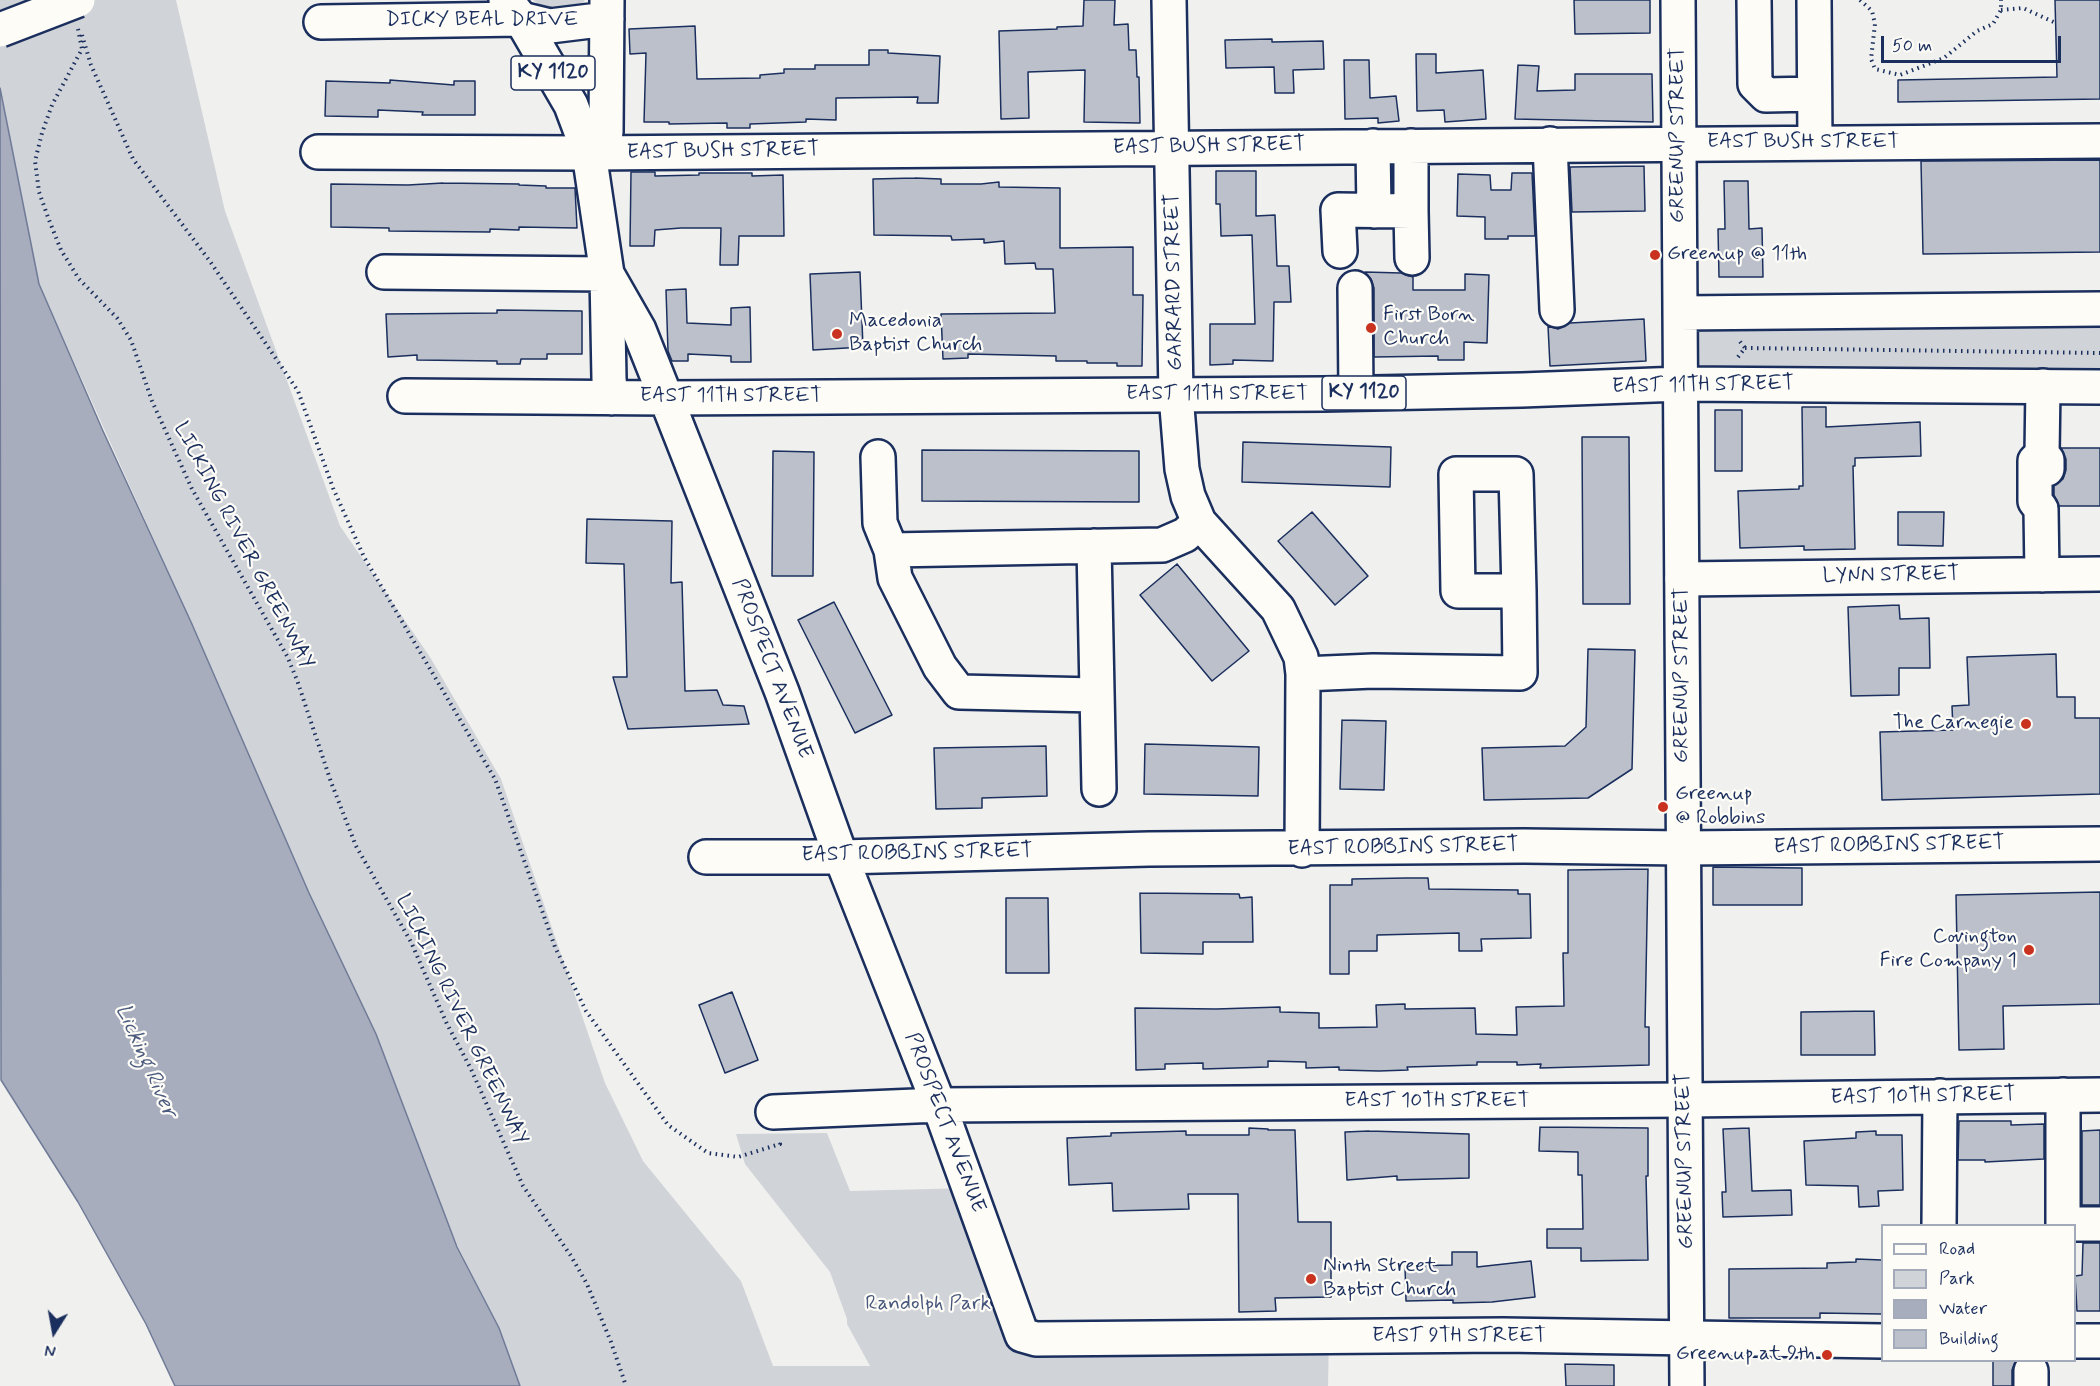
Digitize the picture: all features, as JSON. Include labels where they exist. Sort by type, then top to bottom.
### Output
[{"type":"street","name":"GARRARD STREET","points":[[1169,0],[1176,395],[1182,469],[1188,496],[1199,522],[1278,609],[1301,657],[1303,674],[1302,850]]},
{"type":"street","name":"GREENUP STREET","points":[[1678,0],[1687,1386]]},
{"type":"street","points":[[1754,0],[1755,84],[1766,95],[1814,94]]},
{"type":"street","points":[[1814,0],[1815,143]]},
{"type":"street","name":"DICKY BEAL DRIVE","points":[[321,22],[513,9],[550,26],[607,10]]},
{"type":"street","name":"PROSPECT AVENUE","points":[[513,9],[571,105],[597,142],[607,274],[639,330],[782,692],[841,857],[939,1104],[1022,1335],[1036,1339]]},
{"type":"street","points":[[0,30],[78,10]]},
{"type":"street","points":[[597,142],[607,10]]},
{"type":"street","name":"EAST BUSH STREET","points":[[318,152],[597,142],[1172,148],[2100,141]]},
{"type":"street","points":[[1550,144],[1557,310]]},
{"type":"street","points":[[1373,146],[1374,212]]},
{"type":"street","points":[[1411,146],[1412,258]]},
{"type":"street","points":[[1340,251],[1338,210],[1411,211]]},
{"type":"street","points":[[384,272],[607,274],[611,398]]},
{"type":"street","points":[[1355,288],[1356,393]]},
{"type":"street","points":[[1680,314],[2100,309]]},
{"type":"street","name":"EAST 11TH STREET","points":[[405,396],[666,398],[1176,395],[1522,390],[1680,384],[2100,387]]},
{"type":"street","points":[[2042,575],[2043,386]]},
{"type":"street","points":[[878,457],[880,523],[891,550],[895,578],[939,668],[959,692],[1096,695]]},
{"type":"street","points":[[891,550],[1162,546],[1185,535],[1199,522]]},
{"type":"street","points":[[1094,546],[1099,789]]},
{"type":"street","name":"LYNN STREET","points":[[1682,579],[2100,574]]},
{"type":"street","points":[[1303,674],[1373,671],[1520,673],[1519,591]]},
{"type":"street","name":"EAST ROBBINS STREET","points":[[706,857],[841,857],[1137,850],[1524,846],[1684,848],[2100,844]]},
{"type":"street","points":[[2063,1095],[2063,1224],[2100,1224]]},
{"type":"street","name":"EAST 10TH STREET","points":[[773,1112],[939,1104],[2100,1095]]},
{"type":"street","points":[[1939,1224],[1940,1096]]},
{"type":"street","name":"EAST 9TH STREET","points":[[1036,1339],[1503,1335],[1687,1340],[1881,1341]]},
{"type":"street","points":[[2076,1341],[2100,1341]]},
{"type":"path","points":[[1860,0],[1872,11],[1875,24],[1871,59],[1875,69],[1900,75],[1944,58],[1977,31],[1993,24],[2001,10],[2001,0]]},
{"type":"path","points":[[2001,10],[2023,8],[2056,23]]},
{"type":"path","points":[[78,10],[91,65],[133,159],[209,260],[298,391],[333,488],[364,557],[495,779],[555,947],[586,1011],[668,1125],[708,1153],[738,1157],[780,1144],[773,1112]]},
{"type":"path","name":"LICKING RIVER GREENWAY","points":[[82,49],[52,105],[35,161],[39,192],[57,240],[79,279],[117,318],[131,340],[152,401],[192,489],[287,656],[356,846],[411,942],[523,1186],[571,1256],[587,1284],[626,1386]]},
{"type":"path","points":[[1735,335],[1745,348]]},
{"type":"path","points":[[1745,348],[2100,353]]},
{"type":"path","points":[[1736,359],[1745,348]]},
{"type":"green space","name":"Randolph Park","points":[[0,0],[176,0],[225,211],[340,526],[430,657],[501,779],[605,1083],[643,1161],[741,1281],[773,1366],[870,1366],[847,1324],[830,1272],[745,1164],[736,1134],[827,1133],[850,1191],[970,1188],[1022,1335],[1329,1337],[1328,1386],[520,1386],[499,1328],[458,1247],[309,893],[191,622],[39,284],[0,87]]},
{"type":"green space","points":[[533,0],[585,0],[581,5],[570,10],[544,9]]},
{"type":"green space","points":[[2100,309],[2100,387],[1680,384],[1680,313]]},
{"type":"water","name":"Licking River","points":[[0,88],[39,284],[103,431],[191,622],[309,893],[376,1034],[457,1247],[499,1328],[520,1386],[175,1386],[146,1324],[78,1202],[1,1080]]},
{"type":"building","points":[[1084,0],[1115,0],[1114,25],[1128,24],[1129,50],[1136,50],[1140,123],[1084,122],[1085,70],[1028,72],[1029,118],[1001,119],[999,31],[1083,26]]},
{"type":"building","points":[[1574,0],[1650,0],[1650,33],[1575,34]]},
{"type":"building","points":[[2055,0],[2100,0],[2100,99],[1898,102],[1898,80],[2057,77]]},
{"type":"building","points":[[695,26],[697,79],[760,78],[760,75],[784,73],[784,69],[815,69],[815,65],[869,65],[869,50],[888,50],[888,53],[940,56],[938,103],[917,103],[918,97],[836,98],[836,120],[806,119],[806,122],[750,124],[750,128],[727,128],[727,123],[644,122],[646,53],[630,54],[629,29]]},
{"type":"building","points":[[1272,39],[1272,42],[1323,41],[1324,69],[1293,70],[1294,93],[1275,93],[1274,67],[1226,68],[1225,40]]},
{"type":"building","points":[[1416,54],[1436,54],[1436,73],[1483,70],[1486,119],[1445,122],[1444,110],[1417,111]]},
{"type":"building","points":[[1344,60],[1369,60],[1370,98],[1396,96],[1399,121],[1378,123],[1378,118],[1345,119]]},
{"type":"building","points":[[1518,65],[1539,66],[1537,91],[1575,90],[1575,74],[1652,74],[1653,122],[1515,119]]},
{"type":"building","points":[[390,80],[454,85],[454,81],[475,81],[475,115],[422,115],[423,112],[378,110],[378,117],[325,116],[326,81],[390,83]]},
{"type":"building","points":[[2100,160],[2100,252],[1923,254],[1921,161]]},
{"type":"building","points":[[1644,166],[1645,211],[1572,212],[1570,167]]},
{"type":"building","points":[[1216,171],[1256,171],[1256,216],[1275,215],[1277,266],[1289,266],[1291,302],[1274,302],[1273,361],[1233,360],[1233,364],[1210,365],[1210,324],[1255,324],[1252,235],[1221,236],[1220,204],[1216,204]]},
{"type":"building","points":[[631,172],[655,172],[655,176],[699,175],[699,173],[783,175],[784,236],[739,236],[738,265],[720,265],[721,228],[655,230],[654,246],[630,246]]},
{"type":"building","points":[[1512,173],[1532,173],[1535,236],[1485,239],[1485,217],[1457,216],[1458,174],[1490,175],[1491,190],[1511,190]]},
{"type":"building","points":[[873,179],[941,179],[941,184],[999,182],[999,187],[1060,188],[1060,248],[1133,247],[1133,295],[1143,295],[1142,366],[1056,361],[1056,356],[968,354],[968,358],[943,359],[941,314],[1055,313],[1053,269],[1036,269],[1035,263],[1005,264],[1004,241],[984,243],[984,239],[952,240],[951,236],[874,235]]},
{"type":"building","points":[[1724,181],[1748,181],[1749,229],[1762,228],[1763,277],[1719,277],[1718,229],[1725,229]]},
{"type":"building","points":[[331,184],[519,184],[546,186],[546,188],[575,188],[577,228],[519,227],[519,230],[490,229],[490,232],[389,231],[389,228],[331,227]]},
{"type":"building","name":"Macedonia Baptist Church","points":[[860,272],[863,347],[813,350],[810,274]]},
{"type":"building","points":[[1365,272],[1401,273],[1413,277],[1413,290],[1465,290],[1465,274],[1489,275],[1487,343],[1464,342],[1464,360],[1438,360],[1438,356],[1374,357],[1374,288]]},
{"type":"building","points":[[686,289],[687,323],[731,325],[731,308],[750,307],[751,362],[731,362],[731,356],[688,354],[688,361],[672,361],[668,351],[666,290]]},
{"type":"building","points":[[497,310],[582,311],[582,354],[547,354],[547,359],[521,359],[520,364],[497,364],[497,361],[417,360],[417,355],[388,357],[386,314],[497,313]]},
{"type":"building","points":[[1644,319],[1646,361],[1550,366],[1548,326],[1558,329],[1570,323]]},
{"type":"building","points":[[1802,407],[1826,407],[1826,427],[1920,422],[1921,456],[1855,458],[1855,466],[1853,466],[1855,549],[1804,550],[1804,546],[1740,548],[1738,491],[1799,489],[1799,486],[1803,486]]},
{"type":"building","points":[[1715,410],[1742,410],[1742,471],[1715,471]]},
{"type":"building","points":[[1582,437],[1629,437],[1630,604],[1583,604]]},
{"type":"building","points":[[1243,442],[1391,447],[1390,487],[1242,482]]},
{"type":"building","points":[[2061,448],[2100,448],[2100,506],[2059,506],[2054,495],[2054,486],[2063,479],[2066,470],[2066,459]]},
{"type":"building","points":[[922,450],[1139,451],[1139,502],[922,501]]},
{"type":"building","points":[[773,451],[814,452],[813,576],[772,576]]},
{"type":"building","points":[[1312,512],[1368,576],[1335,605],[1278,541]]},
{"type":"building","points":[[1898,512],[1944,512],[1943,546],[1898,545]]},
{"type":"building","points":[[587,519],[672,521],[671,583],[682,582],[685,691],[717,690],[723,705],[744,706],[749,724],[628,729],[613,677],[627,677],[624,564],[586,563]]},
{"type":"building","points":[[1177,564],[1249,651],[1212,681],[1140,595]]},
{"type":"building","points":[[834,602],[892,715],[855,733],[798,620]]},
{"type":"building","points":[[1899,605],[1900,619],[1929,618],[1930,668],[1899,668],[1899,695],[1851,696],[1848,607]]},
{"type":"building","points":[[1588,649],[1635,650],[1632,769],[1588,798],[1484,800],[1482,748],[1565,746],[1586,727]]},
{"type":"building","name":"The Carnegie","points":[[2056,654],[2057,697],[2075,697],[2075,718],[2100,718],[2100,794],[1882,800],[1880,732],[1953,730],[1952,706],[1969,705],[1967,657]]},
{"type":"building","points":[[1342,720],[1386,721],[1384,790],[1340,789]]},
{"type":"building","points":[[1145,744],[1259,747],[1258,796],[1144,794]]},
{"type":"building","points":[[1046,746],[1047,796],[982,798],[982,808],[936,809],[934,748]]},
{"type":"building","points":[[1713,867],[1802,868],[1802,905],[1713,905]]},
{"type":"building","points":[[1648,869],[1645,1027],[1649,1027],[1649,1065],[1540,1068],[1541,1064],[1477,1062],[1477,1065],[1407,1067],[1408,1070],[1379,1071],[1339,1070],[1339,1067],[1306,1068],[1306,1062],[1268,1061],[1268,1067],[1203,1069],[1203,1063],[1165,1064],[1165,1069],[1136,1070],[1135,1008],[1280,1007],[1280,1012],[1319,1013],[1319,1028],[1377,1027],[1376,1005],[1405,1004],[1405,1009],[1475,1008],[1476,1034],[1517,1035],[1516,1007],[1564,1006],[1563,953],[1568,953],[1568,870]]},
{"type":"building","points":[[1428,878],[1429,889],[1518,890],[1518,894],[1530,894],[1531,938],[1481,939],[1482,951],[1459,951],[1459,933],[1377,935],[1377,951],[1349,951],[1349,974],[1330,974],[1330,885],[1352,885],[1352,879]]},
{"type":"building","name":"Covington Fire Company 1","points":[[2100,892],[2100,1004],[2003,1006],[2004,1049],[1959,1050],[1956,895]]},
{"type":"building","points":[[1140,893],[1239,894],[1240,898],[1252,897],[1253,942],[1203,942],[1203,954],[1141,953]]},
{"type":"building","points":[[1006,898],[1048,898],[1049,973],[1006,973]]},
{"type":"building","points":[[732,992],[758,1060],[725,1073],[699,1005]]},
{"type":"building","points":[[1874,1011],[1875,1055],[1801,1055],[1801,1012]]},
{"type":"building","points":[[1959,1121],[2011,1121],[2011,1125],[2044,1124],[2044,1159],[1985,1162],[1985,1160],[1958,1160]]},
{"type":"building","points":[[1540,1127],[1648,1128],[1648,1176],[1646,1176],[1648,1260],[1581,1261],[1581,1248],[1547,1248],[1547,1229],[1583,1229],[1582,1175],[1578,1175],[1578,1152],[1539,1151]]},
{"type":"building","points":[[1249,1128],[1295,1130],[1298,1222],[1331,1222],[1331,1297],[1275,1298],[1276,1311],[1239,1312],[1238,1194],[1188,1194],[1189,1209],[1113,1211],[1112,1183],[1069,1185],[1067,1138],[1111,1136],[1111,1133],[1186,1131],[1186,1135],[1249,1135]]},
{"type":"building","points":[[1749,1128],[1752,1191],[1791,1190],[1792,1215],[1723,1217],[1722,1192],[1726,1192],[1723,1129]]},
{"type":"building","points":[[2100,1130],[2100,1205],[2082,1205],[2082,1131]]},
{"type":"building","points":[[1876,1131],[1876,1135],[1902,1135],[1903,1190],[1878,1191],[1879,1206],[1859,1207],[1858,1186],[1806,1185],[1804,1141],[1856,1138],[1856,1132]]},
{"type":"building","points":[[1345,1132],[1469,1134],[1469,1178],[1397,1180],[1397,1176],[1347,1180]]},
{"type":"building","points":[[2083,1243],[2100,1243],[2100,1311],[2077,1311],[2076,1276],[2082,1275]]},
{"type":"building","points":[[1452,1252],[1477,1252],[1477,1267],[1531,1261],[1535,1297],[1492,1302],[1406,1301],[1405,1266],[1452,1265]]},
{"type":"building","points":[[1856,1259],[1881,1260],[1881,1314],[1820,1313],[1820,1318],[1729,1318],[1729,1269],[1827,1268],[1827,1263],[1856,1262]]},
{"type":"building","points":[[1993,1362],[2015,1362],[2012,1370],[2012,1386],[1993,1386]]},
{"type":"building","points":[[1565,1364],[1614,1365],[1614,1386],[1566,1386]]},
{"type":"place","name":"Greenup @ 11th","points":[[1655,255]]},
{"type":"place","name":"First Born Church","points":[[1371,328]]},
{"type":"place","name":"Macedonia Baptist Church","points":[[837,334]]},
{"type":"place","name":"The Carnegie","points":[[2026,724]]},
{"type":"place","name":"Greenup @ Robbins","points":[[1663,807]]},
{"type":"place","name":"Covington Fire Company 1","points":[[2029,950]]},
{"type":"place","name":"Ninth Street Baptist Church","points":[[1311,1279]]},
{"type":"place","name":"Greenup at 9th","points":[[1827,1355]]}]
